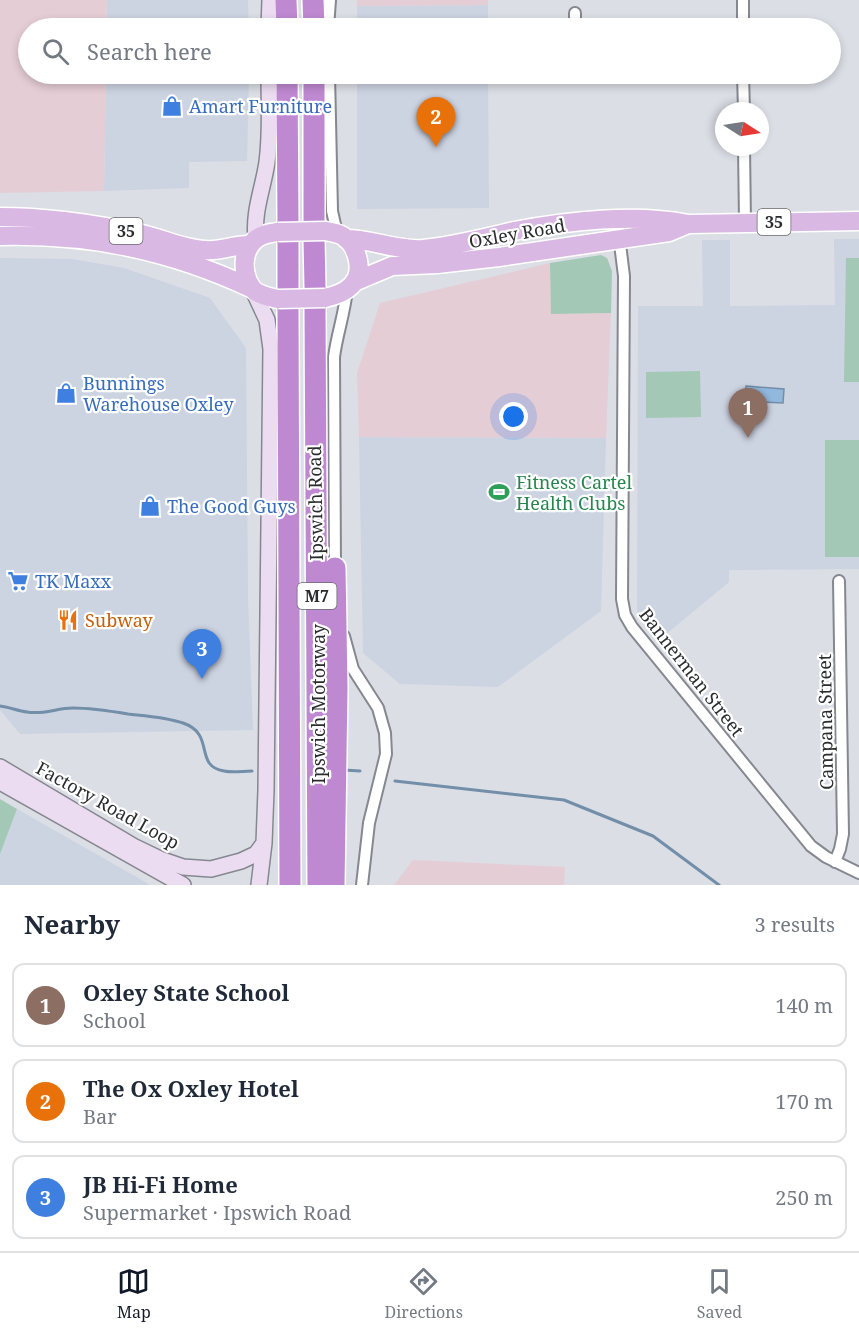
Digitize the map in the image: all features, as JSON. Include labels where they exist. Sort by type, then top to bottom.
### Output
[{"type":"highway","points":[[286,0],[286,18]]},
{"type":"highway","points":[[313,0],[326,15]]},
{"type":"highway","name":"Ipswich Motorway","points":[[287,84],[285,298],[290,885]]},
{"type":"highway","name":"Ipswich Motorway","points":[[315,84],[327,233],[319,297],[318,885]]},
{"type":"highway","points":[[334,885],[337,688],[335,568]]},
{"type":"main road","points":[[259,885],[264,843],[271,349],[269,327],[244,269],[244,261],[253,242],[254,221],[264,181],[269,144],[269,84]]},
{"type":"main road","name":"35","points":[[0,217],[68,220],[115,228],[204,250],[222,250],[285,231],[327,233]]},
{"type":"main road","name":"Oxley Road","points":[[327,233],[383,246],[413,250],[543,226],[617,220],[665,219],[688,224],[859,221]]},
{"type":"main road","name":"Oxley Road","points":[[350,286],[392,266],[499,257],[669,232],[688,224]]},
{"type":"main road","points":[[327,233],[353,246],[358,260],[350,286]]},
{"type":"main road","name":"35","points":[[0,236],[70,237],[129,246],[205,268],[266,296],[319,297],[350,286]]},
{"type":"main road","name":"Factory Road Loop","points":[[0,767],[133,846],[183,867],[211,869],[241,861],[256,854],[264,843]]},
{"type":"main road","name":"Factory Road Loop","points":[[0,782],[183,885]]},
{"type":"street","points":[[743,0],[743,18]]},
{"type":"street","points":[[575,13],[575,18]]},
{"type":"street","points":[[327,233],[332,211],[329,84]]},
{"type":"street","points":[[743,84],[744,102]]},
{"type":"street","points":[[744,156],[745,222]]},
{"type":"street","name":"Bannerman Street","points":[[617,220],[624,276],[622,599],[625,615],[632,627],[795,828],[818,853],[859,873]]},
{"type":"street","name":"Ipswich Road","points":[[350,286],[334,357],[335,568],[349,658],[353,669],[378,708],[385,730],[386,754],[369,824],[362,885]]},
{"type":"street","name":"Campana Street","points":[[835,862],[843,834],[839,581]]},
{"type":"shaded area","points":[[0,0],[107,0],[106,18],[18,18],[18,84],[106,84],[104,191],[0,193]]},
{"type":"shaded area","points":[[107,0],[248,0],[249,18],[106,18]]},
{"type":"shaded area","points":[[357,0],[488,0],[488,5],[357,6]]},
{"type":"shaded area","points":[[488,5],[488,18],[357,18],[357,6]]},
{"type":"shaded area","points":[[106,84],[249,84],[247,161],[189,162],[189,188],[104,191]]},
{"type":"shaded area","points":[[357,84],[488,84],[489,208],[357,209]]},
{"type":"shaded area","points":[[834,239],[859,239],[859,569],[729,570],[729,582],[659,640],[637,612],[638,306],[703,306],[702,240],[730,240],[730,306],[835,305]]},
{"type":"shaded area","points":[[0,258],[72,259],[124,268],[210,298],[246,348],[248,597],[253,730],[20,734],[0,710]]},
{"type":"shaded area","points":[[550,263],[551,314],[611,313],[606,438],[359,437],[357,373],[380,303]]},
{"type":"shaded area","points":[[359,437],[606,438],[601,611],[498,687],[400,684],[363,653]]},
{"type":"shaded area","points":[[17,809],[150,885],[0,885],[0,854]]},
{"type":"shaded area","points":[[413,860],[565,867],[564,885],[394,885]]},
{"type":"green space","points":[[601,255],[607,258],[612,271],[611,313],[551,314],[550,263]]},
{"type":"green space","points":[[846,258],[859,258],[859,382],[844,382]]},
{"type":"green space","points":[[700,371],[701,417],[646,418],[646,372]]},
{"type":"green space","points":[[825,440],[859,440],[859,557],[825,557]]},
{"type":"green space","points":[[0,799],[17,809],[0,854]]},
{"type":"water","points":[[746,386],[784,389],[783,403],[745,401]]},
{"type":"waterway","points":[[0,706],[33,713],[67,708],[87,709],[177,721],[193,728],[199,734],[206,757],[215,768],[227,772],[252,771]]},
{"type":"waterway","points":[[344,770],[360,771]]},
{"type":"waterway","points":[[395,781],[564,800],[653,836],[719,885]]},
{"type":"place","name":"Amart Furniture","points":[[172,106]]},
{"type":"place","name":"The Ox Oxley Hotel","points":[[436,147]]},
{"type":"place","name":"Bunnings Warehouse Oxley","points":[[66,393]]},
{"type":"place","name":"Oxley State School","points":[[748,438]]},
{"type":"place","name":"Fitness Cartel Health Clubs","points":[[499,492]]},
{"type":"place","name":"The Good Guys","points":[[150,506]]},
{"type":"place","name":"TK Maxx","points":[[18,581]]},
{"type":"place","name":"Subway","points":[[68,620]]},
{"type":"place","name":"JB Hi-Fi Home","points":[[202,679]]}]
